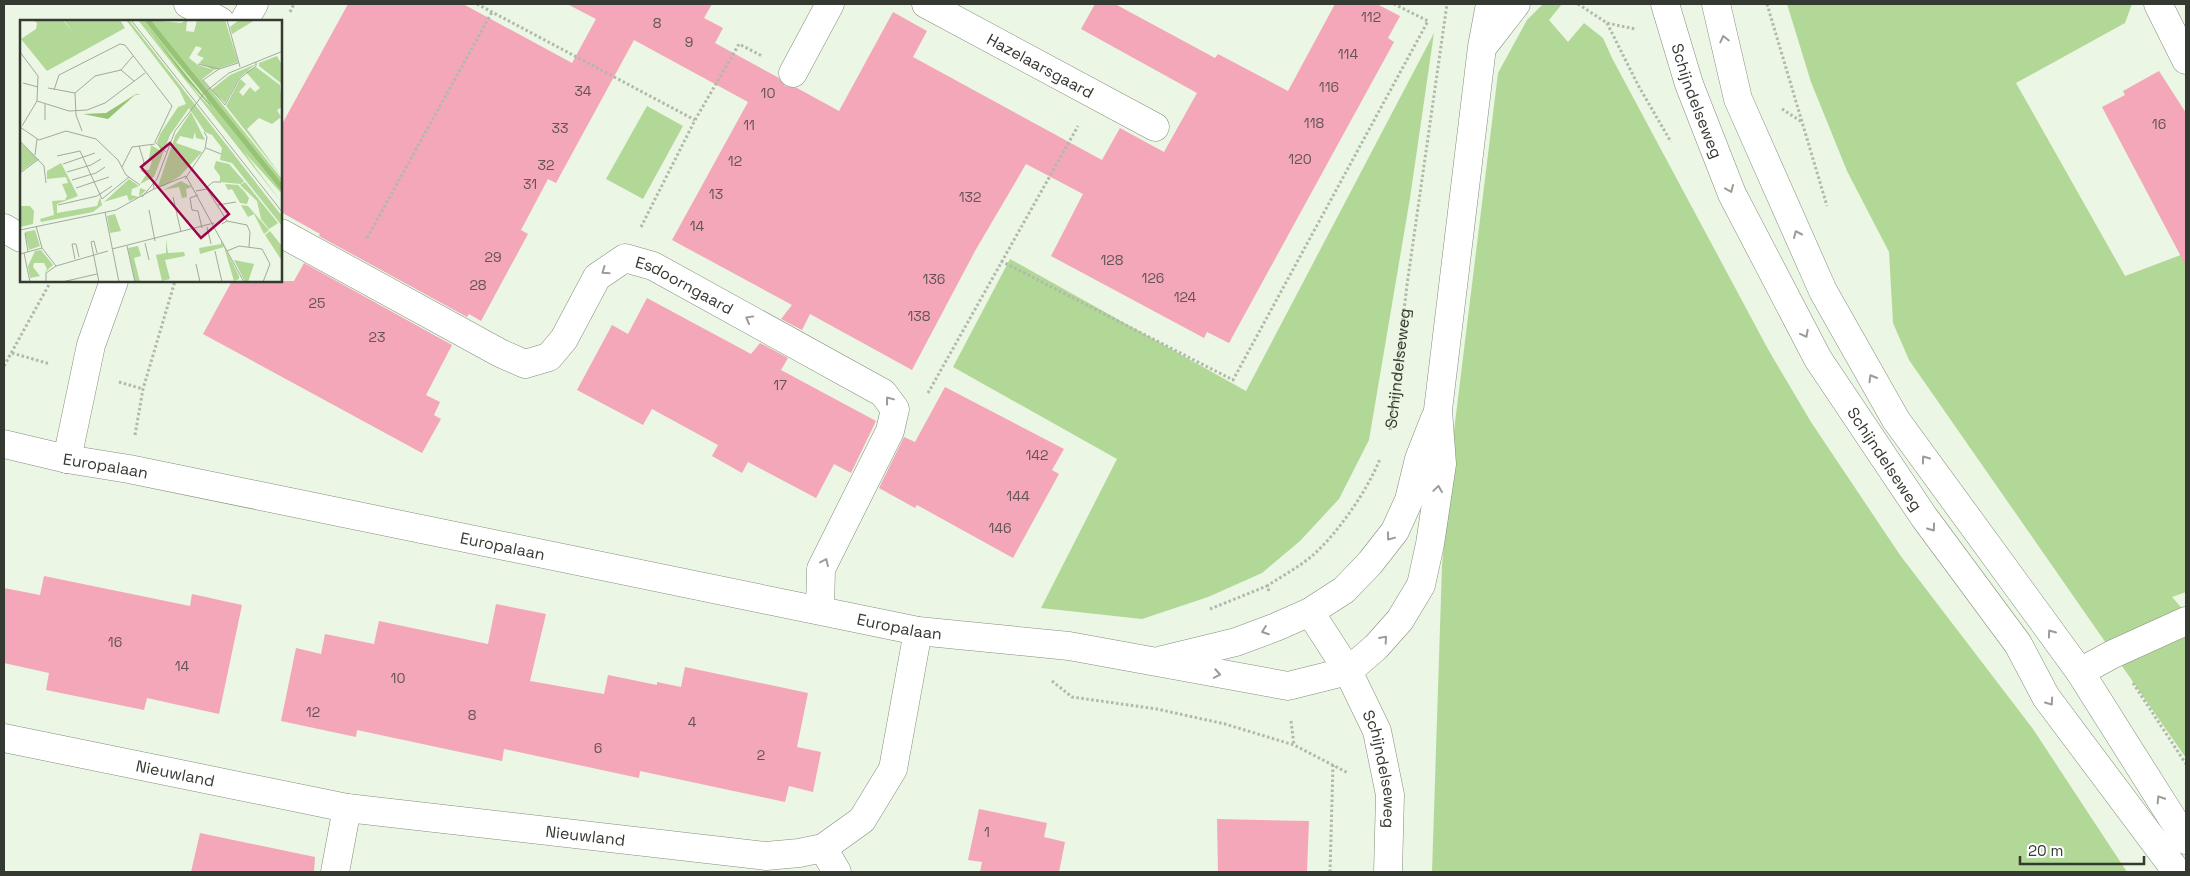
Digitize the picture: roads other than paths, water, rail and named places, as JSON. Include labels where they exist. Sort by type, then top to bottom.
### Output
[{"type":"street","points":[[188,4],[218,20]]},
{"type":"street","points":[[245,20],[254,4]]},
{"type":"street","points":[[793,73],[830,4]]},
{"type":"street","name":"Hazelaarsgaard","points":[[926,4],[1156,127]]},
{"type":"street","points":[[1348,671],[1376,647],[1400,620],[1421,585],[1430,544],[1442,464],[1438,410],[1482,47],[1490,4]]},
{"type":"street","points":[[1482,47],[1516,4]]},
{"type":"street","name":"Schijndelseweg","points":[[1665,4],[1689,84],[1732,194],[1818,359],[1924,517],[2018,644],[2046,697],[2176,872]]},
{"type":"street","name":"Schijndelseweg","points":[[1716,4],[1738,99],[1823,291],[1896,420],[2080,672],[2186,840]]},
{"type":"street","points":[[2158,4],[2186,60]]},
{"type":"street","points":[[4,228],[20,237]]},
{"type":"street","name":"Esdoorngaard","points":[[282,234],[500,353],[525,364],[549,357],[564,339],[597,277],[625,258],[653,266],[883,393],[895,409],[890,431],[821,569],[820,610]]},
{"type":"street","points":[[67,459],[91,345],[114,282]]},
{"type":"street","points":[[1310,612],[1344,590],[1370,563],[1395,531],[1409,500],[1419,459],[1438,410]]},
{"type":"street","name":"Europalaan","points":[[4,444],[67,459],[129,469],[918,631],[1069,646],[1152,663],[1288,686],[1348,671]]},
{"type":"street","name":"Schijndelseweg","points":[[1310,612],[1348,671],[1377,731],[1390,795],[1388,872]]},
{"type":"street","name":"Europalaan","points":[[1152,663],[1236,642],[1310,612]]},
{"type":"street","points":[[2018,644],[2059,676],[2080,672],[2113,654],[2186,621]]},
{"type":"street","name":"Nieuwland","points":[[4,738],[347,808],[766,856],[799,853],[823,848],[862,820],[894,769],[918,631]]},
{"type":"street","points":[[335,872],[347,808]]},
{"type":"street","points":[[823,848],[837,872]]}]
